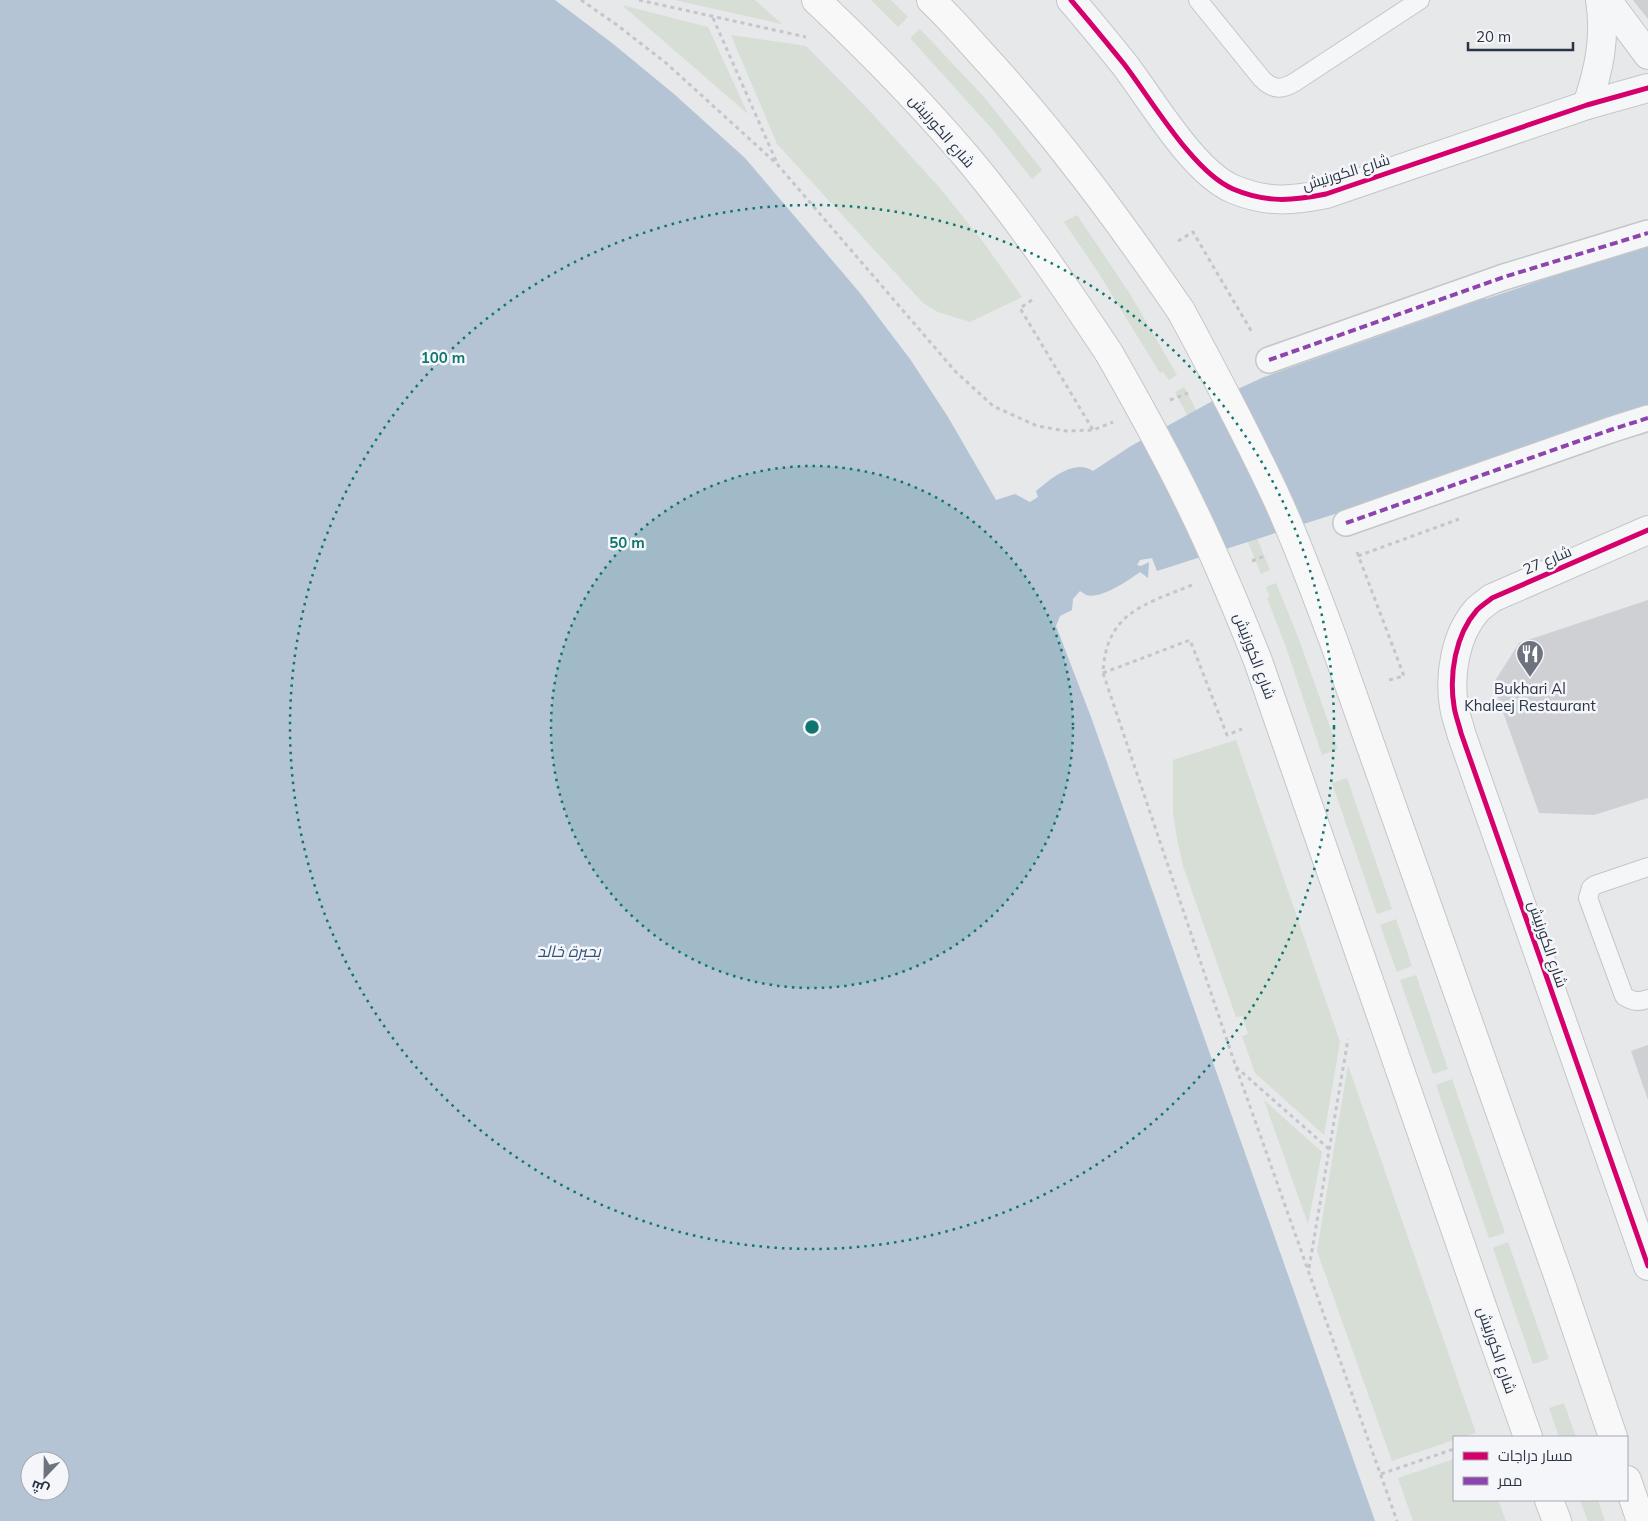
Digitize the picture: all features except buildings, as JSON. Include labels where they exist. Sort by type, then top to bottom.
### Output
[{"type":"main road","name":"شارع الكورنيش","points":[[816,0],[913,97],[966,157],[1017,220],[1059,278],[1109,353],[1151,427],[1190,503],[1226,582],[1258,661],[1528,1436]]},
{"type":"main road","points":[[932,0],[1004,78],[1067,152],[1126,230],[1181,311],[1246,434],[1308,572],[1334,642],[1562,1287],[1612,1436]]},
{"type":"main road","points":[[1628,1483],[1641,1521]]},
{"type":"main road","points":[[1549,1501],[1557,1521]]},
{"type":"street","name":"شارع الكورنيش","points":[[1071,0],[1124,64],[1186,148],[1208,172],[1232,188],[1262,198],[1294,200],[1326,194],[1587,105],[1648,88]]},
{"type":"street","points":[[1587,105],[1596,78],[1601,50],[1603,20],[1600,0]]},
{"type":"street","points":[[1607,0],[1648,55]]},
{"type":"street","points":[[1270,360],[1504,277],[1648,233]]},
{"type":"street","points":[[1346,524],[1648,418]]},
{"type":"street","name":"شارع 27","points":[[1466,625],[1477,610],[1492,598],[1648,530]]},
{"type":"street","name":"شارع الكورنيش","points":[[1466,625],[1456,652],[1452,678],[1454,706],[1461,732],[1648,1266]]},
{"type":"lane","points":[[1198,0],[1262,79],[1269,86],[1278,88],[1287,87],[1420,0]]},
{"type":"lane","points":[[1648,867],[1595,885],[1591,888],[1588,898],[1624,996],[1637,1002],[1648,998]]},
{"type":"path","points":[[581,0],[666,63],[777,164],[955,371],[993,406],[1037,426],[1066,431],[1093,430],[1121,419]]},
{"type":"path","points":[[639,0],[810,38]]},
{"type":"path","points":[[712,17],[777,164]]},
{"type":"path","points":[[1178,241],[1193,232],[1236,304]]},
{"type":"path","points":[[1032,300],[1020,308],[1093,430]]},
{"type":"path","points":[[1167,401],[1195,390]]},
{"type":"path","points":[[1248,563],[1275,552]]},
{"type":"path","points":[[1195,584],[1150,602],[1124,618],[1114,629],[1108,643],[1103,673],[1236,1067],[1397,1521]]},
{"type":"path","points":[[1368,585],[1404,676],[1389,680]]},
{"type":"path","points":[[1103,673],[1190,640],[1226,734],[1242,729]]},
{"type":"path","points":[[1308,1268],[1348,1039]]},
{"type":"path","points":[[1236,1067],[1329,1150]]},
{"type":"path","points":[[1381,1474],[1453,1449]]},
{"type":"shaded area","points":[[675,0],[755,0],[782,24]]},
{"type":"shaded area","points":[[871,0],[891,0],[908,17],[898,27]]},
{"type":"shaded area","points":[[622,5],[708,27],[748,114]]},
{"type":"shaded area","points":[[920,29],[984,97],[1042,170],[1032,179],[993,130],[910,38]]},
{"type":"shaded area","points":[[731,35],[806,46],[867,108],[938,186],[981,239],[1022,297],[970,322],[938,312],[923,303],[777,144]]},
{"type":"shaded area","points":[[1077,215],[1130,294],[1177,375],[1169,380],[1163,372],[1160,373],[1098,272],[1064,222]]},
{"type":"shaded area","points":[[1184,387],[1251,523],[1270,570],[1261,574],[1220,482],[1175,392]]},
{"type":"shaded area","points":[[1276,583],[1298,637],[1338,749],[1322,755],[1287,650],[1267,598],[1270,597],[1266,587]]},
{"type":"shaded area","points":[[1236,740],[1340,1042],[1324,1135],[1255,1073],[1242,1036],[1248,1034],[1242,1016],[1236,1017],[1183,866],[1173,813],[1173,760]]},
{"type":"shaded area","points":[[1347,778],[1392,909],[1377,914],[1332,783]]},
{"type":"shaded area","points":[[1396,919],[1412,966],[1397,972],[1380,925]]},
{"type":"shaded area","points":[[1416,975],[1448,1069],[1433,1074],[1400,980]]},
{"type":"shaded area","points":[[1348,1065],[1476,1433],[1466,1436],[1453,1436],[1453,1440],[1392,1461],[1317,1251]]},
{"type":"shaded area","points":[[1452,1079],[1505,1233],[1489,1238],[1436,1085]]},
{"type":"shaded area","points":[[1264,1100],[1322,1152],[1308,1224]]},
{"type":"shaded area","points":[[1508,1242],[1549,1359],[1533,1364],[1493,1248]]},
{"type":"shaded area","points":[[1564,1403],[1576,1436],[1559,1436],[1549,1408]]},
{"type":"shaded area","points":[[1453,1459],[1453,1501],[1498,1501],[1506,1521],[1413,1521],[1398,1478]]},
{"type":"shaded area","points":[[1580,1501],[1598,1501],[1605,1521],[1588,1521]]},
{"type":"water","name":"بحيرة خالد","points":[[0,0],[555,0],[612,43],[674,94],[745,158],[860,293],[910,359],[948,417],[996,500],[1015,494],[1030,502],[1038,497],[1036,491],[1048,481],[1071,468],[1086,468],[1093,471],[1131,446],[1218,398],[1264,377],[1444,313],[1441,304],[1481,289],[1486,299],[1648,244],[1648,406],[1338,513],[1157,571],[1152,558],[1140,560],[1137,565],[1141,566],[1149,562],[1148,578],[1140,572],[1129,580],[1099,595],[1086,595],[1080,591],[1073,599],[1072,610],[1060,616],[1056,626],[1091,717],[1375,1521],[0,1521]]},
{"type":"marked path","points":[[1269,360],[1504,277],[1648,233]]},
{"type":"marked path","points":[[1346,523],[1648,418]]},
{"type":"cycle path","points":[[1071,0],[1124,64],[1174,133],[1203,167],[1218,180],[1233,189],[1245,194],[1268,199],[1302,198],[1326,194],[1587,105],[1648,88]]},
{"type":"cycle path","points":[[1648,530],[1492,598],[1477,610],[1463,631],[1455,656],[1452,681],[1455,709],[1461,733],[1648,1266]]},
{"type":"place","name":"Bukhari Al Khaleej Restaurant","points":[[1530,678]]}]
